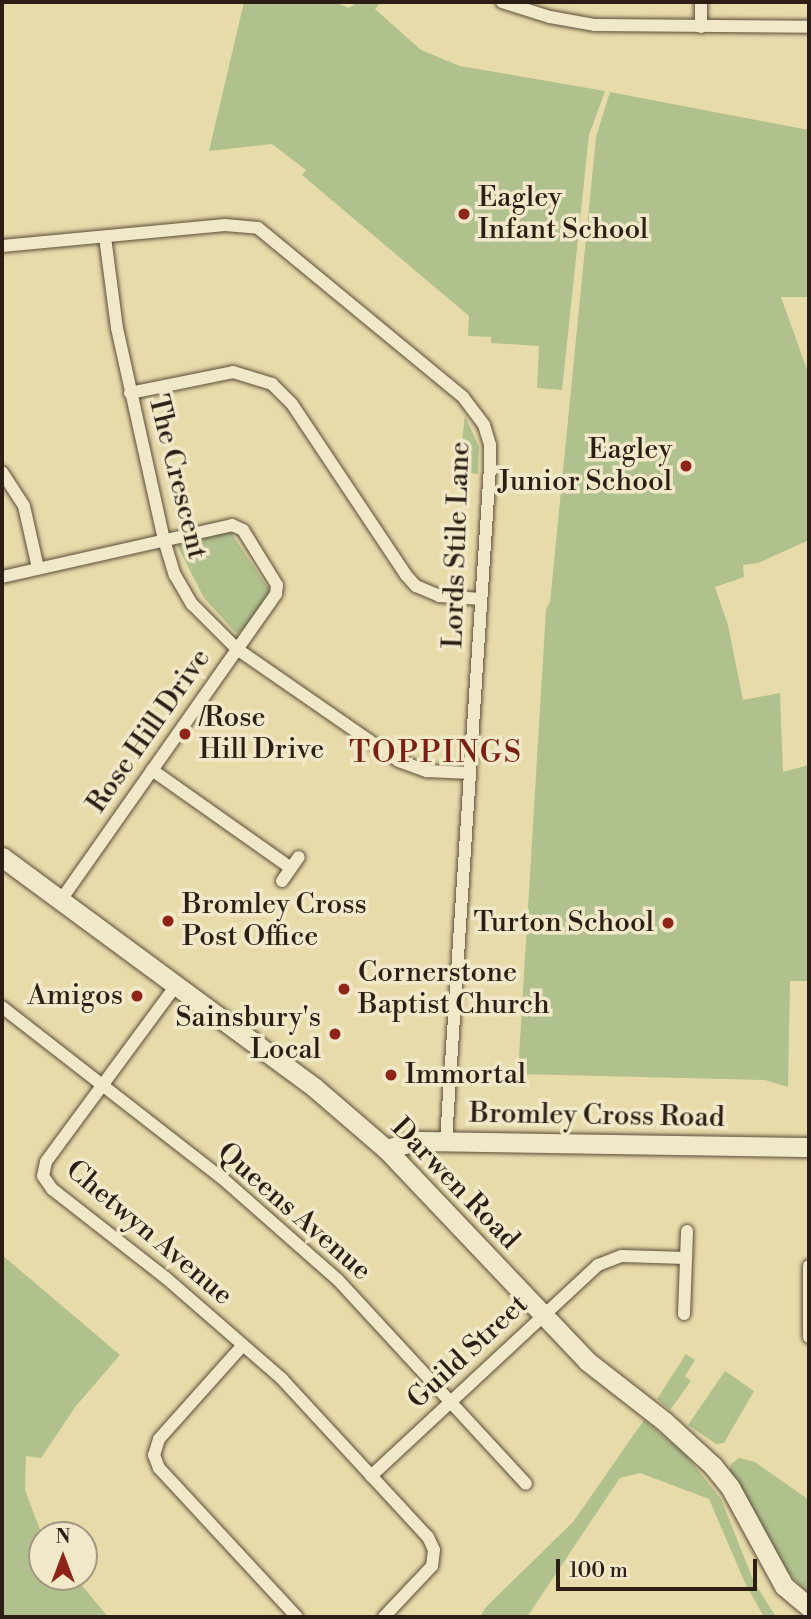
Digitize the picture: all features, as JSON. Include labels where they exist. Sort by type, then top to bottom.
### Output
[{"type":"main road","name":"Darwen Road","points":[[2,857],[315,1088],[386,1149],[587,1361],[664,1422],[713,1466],[730,1487],[784,1586],[809,1607]]},
{"type":"main road","name":"Bromley Cross Road","points":[[386,1149],[404,1142],[446,1141],[809,1147]]},
{"type":"street","points":[[502,2],[551,18],[595,25],[809,27]]},
{"type":"street","points":[[701,2],[701,27]]},
{"type":"street","name":"Lords Stile Lane","points":[[2,246],[225,225],[258,229],[463,397],[484,425],[490,445],[446,1141]]},
{"type":"street","name":"The Crescent","points":[[106,237],[117,328],[164,540],[175,575],[192,604],[237,649],[399,761],[427,771],[470,773]]},
{"type":"street","points":[[131,393],[233,372],[272,384],[292,404],[411,581],[439,596],[481,599]]},
{"type":"street","points":[[2,472],[24,506],[38,569]]},
{"type":"street","name":"Rose Hill Drive","points":[[61,900],[278,590],[274,576],[243,530],[236,526],[164,540]]},
{"type":"street","points":[[2,577],[164,540]]},
{"type":"street","points":[[152,770],[295,863],[282,881]]},
{"type":"street","name":"Chetwyn Avenue","points":[[177,985],[46,1161],[43,1169],[47,1183],[166,1278],[282,1380],[428,1537],[433,1550],[429,1571],[384,1617]]},
{"type":"street","name":"Queens Avenue","points":[[2,1007],[222,1178],[338,1280],[526,1484]]},
{"type":"street","points":[[684,1314],[687,1231]]},
{"type":"street","name":"Guild Street","points":[[370,1476],[598,1265],[622,1256],[686,1258]]},
{"type":"street","points":[[809,1266],[809,1337]]},
{"type":"street","name":"Chetwyn Avenue","points":[[243,1345],[159,1439],[154,1455],[159,1468],[297,1617]]},
{"type":"green space","name":"Eagley Infant School","points":[[244,2],[334,2],[349,8],[358,2],[381,2],[375,9],[421,50],[460,66],[605,91],[589,135],[562,390],[537,388],[539,346],[491,343],[491,337],[468,336],[469,316],[302,175],[306,170],[272,144],[209,151]]},
{"type":"green space","points":[[610,92],[809,130],[809,297],[781,297],[809,375],[809,540],[758,563],[743,565],[744,577],[715,587],[728,625],[743,700],[780,693],[783,772],[809,765],[809,981],[790,981],[788,1087],[765,1080],[518,1074],[546,609],[550,602],[596,137]]},
{"type":"green space","points":[[465,416],[479,447],[478,474],[458,472]]},
{"type":"green space","points":[[229,530],[271,592],[246,627],[237,634],[204,598],[177,545]]},
{"type":"green space","points":[[2,1255],[120,1355],[76,1406],[41,1458],[26,1456],[25,1490],[37,1521],[28,1521],[28,1591],[87,1591],[108,1617],[2,1617]]},
{"type":"green space","points":[[686,1354],[695,1360],[685,1376],[691,1381],[670,1410],[657,1399]]},
{"type":"green space","points":[[725,1371],[754,1391],[724,1443],[716,1444],[688,1425]]},
{"type":"green space","points":[[644,1420],[684,1453],[721,1499],[754,1582],[776,1617],[764,1617],[745,1583],[709,1499],[640,1473],[620,1478],[527,1617],[480,1617],[486,1607],[573,1522]]},
{"type":"green space","points":[[739,1458],[755,1462],[809,1500],[809,1594],[777,1561],[729,1471],[731,1464]]},
{"type":"place","name":"Eagley Infant School","points":[[464,214]]},
{"type":"place","name":"Eagley Junior School","points":[[686,466]]},
{"type":"place","name":"/Rose Hill Drive","points":[[185,734]]},
{"type":"place","name":"Bromley Cross Post Office","points":[[168,921]]},
{"type":"place","name":"Turton School","points":[[668,923]]},
{"type":"place","name":"Cornerstone Baptist Church","points":[[344,989]]},
{"type":"place","name":"Amigos","points":[[137,996]]},
{"type":"place","name":"Sainsbury's Local","points":[[335,1034]]},
{"type":"place","name":"Immortal","points":[[391,1075]]},
{"type":"district","name":"TOPPINGS","points":[[436,753]]}]
